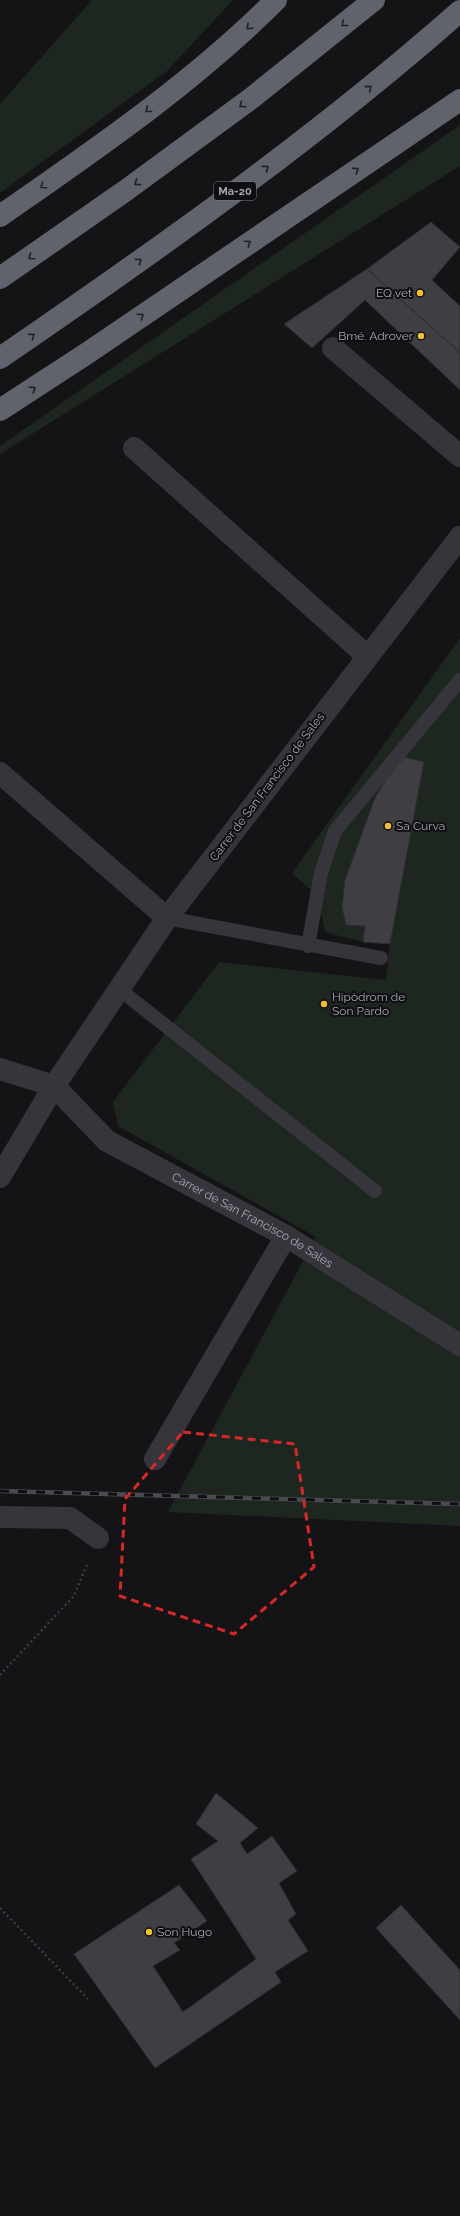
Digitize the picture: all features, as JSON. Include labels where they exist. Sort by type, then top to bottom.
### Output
[{"type":"highway","points":[[0,216],[117,134],[200,70],[248,28],[276,0]]},
{"type":"highway","points":[[0,278],[125,191],[253,97],[374,0]]},
{"type":"highway","name":"Ma-20","points":[[0,358],[100,289],[229,196],[358,97],[460,11]]},
{"type":"highway","points":[[0,410],[86,354],[460,100]]},
{"type":"street","points":[[333,348],[460,456]]},
{"type":"street","points":[[134,448],[366,656]]},
{"type":"street","name":"Carrer de San Francisco de Sales","points":[[54,1086],[167,918],[366,656],[460,537]]},
{"type":"street","points":[[0,773],[167,918]]},
{"type":"street","name":"Carrer de San Francisco de Sales","points":[[0,1069],[54,1086],[107,1141],[286,1236],[460,1345]]},
{"type":"street","points":[[0,1177],[54,1086]]},
{"type":"street","points":[[154,1459],[286,1236]]},
{"type":"street","points":[[0,1517],[70,1518],[98,1538]]},
{"type":"lane","points":[[308,946],[321,873],[335,831],[460,680]]},
{"type":"lane","points":[[167,918],[308,946],[381,958]]},
{"type":"lane","points":[[119,989],[375,1191]]},
{"type":"path","points":[[0,1675],[74,1596],[98,1538]]},
{"type":"path","points":[[0,1908],[88,1999]]},
{"type":"highlighted area","points":[[183,1432],[295,1444],[314,1567],[234,1634],[120,1596],[125,1499]]},
{"type":"shaded area","points":[[92,0],[233,0],[167,71],[0,193],[0,104]]},
{"type":"shaded area","points":[[460,125],[460,166],[0,454],[0,446]]},
{"type":"shaded area","name":"Hipòdrom de Son Pardo","points":[[460,638],[460,1526],[168,1512],[316,1237],[118,1126],[113,1102],[219,962],[386,980],[390,944],[363,942],[325,932],[317,890],[311,890],[292,873]]},
{"type":"building","name":"EQ vet","points":[[431,222],[460,247],[432,280],[460,306],[460,353],[367,269]]},
{"type":"building","name":"Bmé. Adrover","points":[[367,269],[460,353],[460,390],[365,300],[312,348],[284,324]]},
{"type":"building","name":"Sa Curva","points":[[400,756],[424,762],[390,944],[363,942],[365,926],[346,925],[342,907],[345,880],[375,798]]},
{"type":"building","name":"Son Hugo","points":[[216,1793],[258,1828],[240,1843],[247,1854],[272,1836],[297,1871],[279,1883],[296,1914],[288,1920],[308,1951],[275,1972],[281,1982],[155,2068],[74,1954],[179,1885],[207,1921],[174,1943],[180,1950],[153,1966],[183,2012],[256,1959],[191,1859],[218,1841],[196,1824]]},
{"type":"building","points":[[401,1905],[460,1970],[460,2020],[376,1928]]},
{"type":"railway","points":[[0,1491],[460,1504]]},
{"type":"place","name":"EQ vet","points":[[420,293]]},
{"type":"place","name":"Bmé. Adrover","points":[[421,336]]},
{"type":"place","name":"Sa Curva","points":[[388,826]]},
{"type":"place","name":"Hipòdrom de Son Pardo","points":[[324,1004]]},
{"type":"place","name":"Son Hugo","points":[[149,1932]]}]
